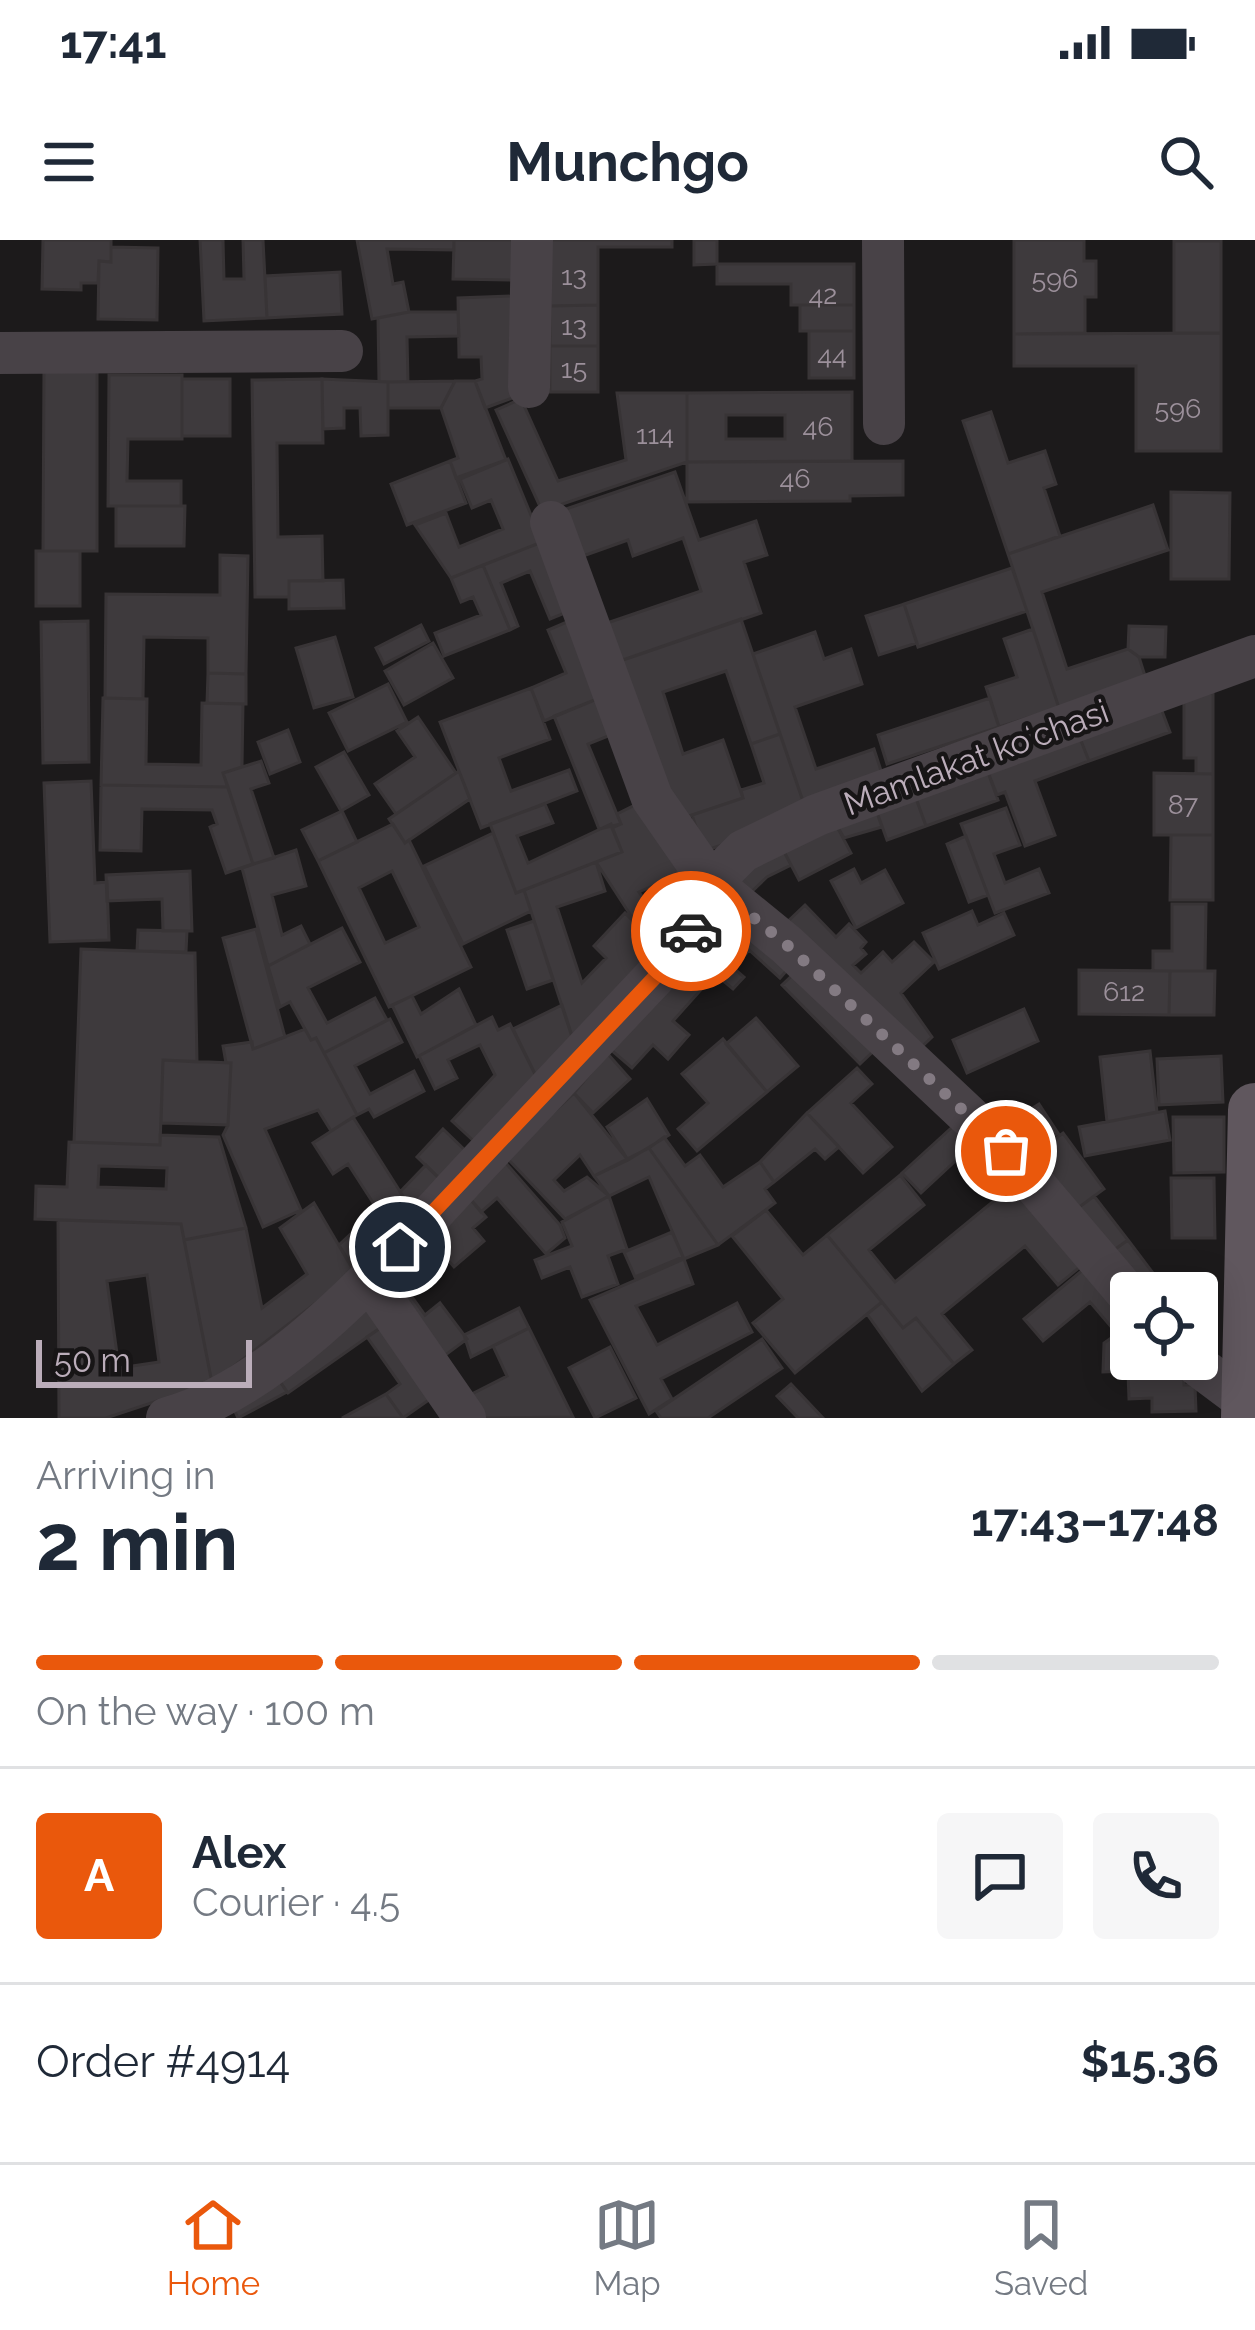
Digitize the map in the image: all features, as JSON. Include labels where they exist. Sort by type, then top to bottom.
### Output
[{"type":"main road","points":[[1248,1410],[1255,1110]]},
{"type":"street","points":[[530,387],[532,240]]},
{"type":"street","points":[[883,240],[884,424]]},
{"type":"street","points":[[0,352],[342,351]]},
{"type":"street","points":[[551,522],[652,798],[711,883],[787,945],[1006,1151],[1110,1273]]},
{"type":"street","name":"Mamlakat koʻchasi","points":[[167,1418],[190,1412],[293,1348],[369,1280],[675,956],[696,924],[711,883],[743,851],[817,815],[1255,656]]},
{"type":"street","points":[[369,1280],[465,1418]]},
{"type":"street","points":[[1214,1380],[1248,1410]]},
{"type":"building","points":[[43,240],[111,240],[111,262],[99,261],[98,283],[81,283],[81,290],[42,289]]},
{"type":"building","points":[[200,240],[223,240],[224,279],[244,279],[243,240],[263,240],[267,318],[204,321]]},
{"type":"building","points":[[357,240],[454,240],[454,250],[387,249],[393,284],[403,282],[409,312],[372,319]]},
{"type":"building","points":[[454,240],[514,240],[513,280],[453,279]]},
{"type":"building","points":[[550,240],[672,240],[672,247],[598,247],[598,305],[550,306]]},
{"type":"building","points":[[694,240],[717,240],[717,264],[694,265]]},
{"type":"building","points":[[1014,240],[1084,240],[1084,261],[1096,261],[1096,297],[1085,297],[1085,333],[1014,334]]},
{"type":"building","points":[[1174,241],[1221,241],[1221,333],[1174,333]]},
{"type":"building","points":[[111,247],[158,248],[157,320],[98,319],[99,261],[111,262]]},
{"type":"building","points":[[717,264],[854,264],[854,305],[791,305],[791,284],[717,284]]},
{"type":"building","points":[[340,272],[342,314],[267,318],[265,276]]},
{"type":"building","points":[[513,296],[515,397],[485,408],[475,381],[482,379],[481,357],[459,357],[458,298]]},
{"type":"building","points":[[598,305],[598,346],[550,346],[550,306]]},
{"type":"building","points":[[800,305],[854,305],[854,331],[800,331]]},
{"type":"building","points":[[409,312],[458,312],[459,336],[407,337],[408,382],[379,382],[378,318]]},
{"type":"building","points":[[809,331],[854,331],[854,378],[809,378]]},
{"type":"building","points":[[1221,333],[1221,451],[1136,451],[1136,366],[1014,366],[1014,334]]},
{"type":"building","points":[[550,346],[598,346],[598,392],[550,392]]},
{"type":"building","points":[[44,365],[97,365],[97,551],[43,551]]},
{"type":"building","points":[[109,375],[182,375],[182,439],[128,439],[127,481],[181,481],[181,506],[108,506]]},
{"type":"building","points":[[182,379],[230,379],[230,436],[182,436]]},
{"type":"building","points":[[322,379],[323,443],[277,443],[278,537],[322,536],[323,581],[289,581],[289,597],[255,597],[252,380]]},
{"type":"building","points":[[322,379],[388,382],[388,435],[361,436],[360,408],[344,408],[344,428],[323,429]]},
{"type":"building","points":[[455,381],[441,408],[388,408],[388,382]]},
{"type":"building","points":[[455,381],[475,381],[506,460],[456,478],[450,461],[458,458],[441,408]]},
{"type":"building","points":[[852,392],[852,461],[687,462],[687,393]],"holes":[[[726,415],[785,415],[785,439],[726,439]]]},
{"type":"building","points":[[617,393],[687,393],[687,462],[542,511],[496,410],[521,399],[558,481],[626,460]]},
{"type":"building","points":[[991,412],[1008,463],[1045,451],[1056,484],[1044,488],[1060,536],[1008,554],[963,421]]},
{"type":"building","points":[[508,459],[542,542],[451,578],[415,525],[446,513],[459,547],[503,529],[491,500],[472,508],[460,479]]},
{"type":"building","points":[[450,461],[466,503],[407,525],[391,484]]},
{"type":"building","points":[[903,461],[903,495],[850,496],[850,501],[687,502],[687,462]]},
{"type":"building","points":[[675,472],[699,540],[756,521],[767,555],[744,562],[761,613],[620,661],[607,623],[701,591],[683,538],[633,556],[628,540],[583,556],[566,509]]},
{"type":"building","points":[[1171,492],[1230,493],[1229,579],[1171,579]]},
{"type":"building","points":[[1153,505],[1168,550],[1042,592],[1067,669],[1128,649],[1139,657],[1146,679],[1059,708],[1008,554]]},
{"type":"building","points":[[116,506],[185,506],[184,546],[116,546]]},
{"type":"building","points":[[542,542],[570,611],[550,619],[530,571],[501,583],[518,626],[510,630],[483,565]]},
{"type":"building","points":[[36,551],[80,551],[80,606],[36,606]]},
{"type":"building","points":[[220,555],[248,556],[246,674],[208,673],[208,638],[144,637],[143,699],[105,698],[106,594],[220,595]]},
{"type":"building","points":[[483,565],[510,630],[444,656],[435,633],[481,615],[473,597],[461,602],[451,578]]},
{"type":"building","points":[[1012,568],[1027,611],[918,647],[904,604]]},
{"type":"building","points":[[343,580],[344,608],[289,609],[289,581]]},
{"type":"building","points":[[904,604],[917,643],[879,655],[866,616]]},
{"type":"building","points":[[576,618],[607,695],[544,721],[531,688],[566,673],[548,630]]},
{"type":"building","points":[[741,619],[780,734],[751,744],[726,671],[663,692],[683,754],[723,740],[743,798],[683,818],[669,801],[620,661]]},
{"type":"building","points":[[88,621],[89,762],[43,763],[41,622]]},
{"type":"building","points":[[421,625],[429,641],[384,664],[376,648]]},
{"type":"building","points":[[1129,626],[1166,627],[1165,657],[1139,657],[1128,649]]},
{"type":"building","points":[[1033,629],[1059,708],[999,727],[986,687],[1017,677],[1004,639]]},
{"type":"building","points":[[815,632],[824,659],[851,649],[862,684],[795,707],[816,769],[874,749],[887,789],[808,816],[753,654]]},
{"type":"building","points":[[335,637],[353,697],[314,708],[296,648]]},
{"type":"building","points":[[433,643],[453,678],[404,705],[385,671]]},
{"type":"building","points":[[208,673],[246,674],[246,704],[207,703]]},
{"type":"building","points":[[388,684],[407,722],[348,751],[329,713]]},
{"type":"building","points":[[531,688],[550,739],[499,758],[511,791],[569,770],[577,791],[481,828],[440,722]]},
{"type":"building","points":[[1184,693],[1213,693],[1213,774],[1196,774],[1196,758],[1184,758]]},
{"type":"building","points":[[607,695],[621,731],[588,744],[621,824],[599,829],[554,716]]},
{"type":"building","points":[[103,698],[147,699],[146,764],[201,765],[202,703],[243,704],[242,767],[223,773],[228,787],[101,785]]},
{"type":"building","points":[[990,698],[999,727],[887,764],[878,735]]},
{"type":"building","points":[[1159,703],[1170,732],[1089,761],[1078,733]]},
{"type":"building","points":[[418,717],[456,773],[396,814],[375,784],[415,757],[397,731]]},
{"type":"building","points":[[288,730],[300,762],[270,774],[258,742]]},
{"type":"building","points":[[1078,733],[1089,761],[1035,781],[1055,835],[1025,846],[1005,792],[997,795],[986,767]]},
{"type":"building","points":[[780,734],[808,816],[704,851],[692,815],[743,798],[741,790],[764,783],[751,744]]},
{"type":"building","points":[[344,752],[369,795],[341,811],[316,767]]},
{"type":"building","points":[[261,761],[269,783],[251,789],[274,858],[253,864],[223,773]]},
{"type":"building","points":[[986,767],[998,800],[926,826],[913,790]]},
{"type":"building","points":[[459,771],[470,799],[405,843],[389,819]]},
{"type":"building","points":[[1154,773],[1213,774],[1213,835],[1154,835]]},
{"type":"building","points":[[91,781],[95,883],[107,882],[109,940],[50,942],[44,783]]},
{"type":"building","points":[[101,785],[228,787],[253,864],[226,873],[210,827],[217,824],[212,810],[142,809],[141,851],[100,850]]},
{"type":"building","points":[[913,790],[926,826],[887,840],[874,804]]},
{"type":"building","points":[[645,800],[686,871],[639,892],[672,938],[660,947],[637,925],[596,862],[622,852],[612,828],[621,824],[617,814]]},
{"type":"building","points":[[545,804],[553,823],[517,836],[528,863],[611,824],[622,852],[516,893],[490,824]]},
{"type":"building","points":[[874,804],[882,827],[844,838],[832,817]]},
{"type":"building","points":[[1006,808],[1020,845],[994,854],[1005,883],[1039,869],[1049,893],[995,913],[961,824]]},
{"type":"building","points":[[342,811],[357,842],[318,861],[302,830]]},
{"type":"building","points":[[832,817],[851,853],[799,880],[780,844]]},
{"type":"building","points":[[393,824],[405,843],[409,840],[471,967],[389,1007],[318,861]],"holes":[[[392,871],[419,927],[385,943],[359,888]]]},
{"type":"building","points":[[493,833],[516,893],[524,890],[531,911],[463,944],[424,866]]},
{"type":"building","points":[[1171,835],[1213,835],[1213,900],[1170,900]]},
{"type":"building","points":[[966,836],[988,895],[969,902],[947,844]]},
{"type":"building","points":[[780,844],[791,865],[767,877],[745,898],[728,880]]},
{"type":"building","points":[[296,850],[306,886],[272,895],[282,935],[301,926],[310,944],[268,966],[242,868]]},
{"type":"building","points":[[596,862],[605,891],[557,907],[582,983],[606,958],[594,946],[625,913],[665,953],[575,1046],[524,890]]},
{"type":"building","points":[[854,869],[861,883],[885,870],[903,903],[856,928],[831,881]]},
{"type":"building","points":[[190,871],[192,931],[163,931],[162,899],[107,901],[106,875]]},
{"type":"building","points":[[1172,904],[1206,904],[1205,971],[1153,971],[1153,951],[1172,951]]},
{"type":"building","points":[[805,905],[836,937],[849,924],[866,942],[861,948],[866,954],[853,965],[861,973],[883,952],[892,962],[914,942],[934,962],[901,993],[932,1037],[911,1057],[785,924]]},
{"type":"building","points":[[736,908],[795,961],[780,978],[749,950],[734,968],[705,943]]},
{"type":"building","points":[[972,911],[978,925],[1004,913],[1014,935],[939,969],[923,933]]},
{"type":"building","points":[[534,921],[553,980],[527,989],[507,930]]},
{"type":"building","points":[[342,928],[360,962],[308,988],[327,1023],[375,998],[387,1020],[324,1053],[316,1038],[311,1040],[290,1002],[280,1007],[268,966]]},
{"type":"building","points":[[256,929],[285,1037],[253,1049],[223,938]]},
{"type":"building","points":[[138,930],[187,931],[186,952],[137,951]]},
{"type":"building","points":[[705,943],[744,977],[733,989],[715,974],[673,1021],[689,1035],[668,1059],[653,1045],[632,1068],[610,1049]]},
{"type":"building","points":[[81,949],[195,953],[197,1062],[163,1060],[160,1145],[74,1142]]},
{"type":"building","points":[[802,966],[880,1045],[860,1064],[782,985]]},
{"type":"building","points":[[1079,970],[1170,971],[1169,1015],[1079,1014]]},
{"type":"building","points":[[1170,971],[1215,971],[1214,1015],[1169,1015]]},
{"type":"building","points":[[459,989],[476,1025],[417,1057],[392,1005],[412,996],[421,1014]]},
{"type":"building","points":[[562,1005],[574,1042],[537,1078],[513,1029]]},
{"type":"building","points":[[1024,1009],[1038,1041],[967,1073],[953,1040]]},
{"type":"building","points":[[492,1017],[498,1030],[510,1024],[539,1082],[479,1146],[452,1121],[495,1075],[480,1045],[448,1060],[457,1078],[435,1089],[419,1056]]},
{"type":"building","points":[[756,1018],[798,1066],[767,1092],[726,1044]]},
{"type":"building","points":[[390,1019],[402,1042],[355,1066],[370,1094],[414,1071],[424,1091],[374,1117],[369,1109],[357,1115],[324,1053]]},
{"type":"building","points":[[305,1029],[311,1040],[316,1038],[357,1115],[331,1131],[318,1110],[265,1129],[301,1210],[263,1227],[223,1135],[228,1125],[231,1063],[226,1063],[223,1046],[252,1042],[253,1049]]},
{"type":"building","points":[[723,1039],[767,1092],[697,1151],[678,1129],[708,1103],[682,1074]]},
{"type":"building","points":[[1150,1051],[1157,1112],[1107,1122],[1100,1057]]},
{"type":"building","points":[[607,1053],[630,1079],[593,1113],[574,1093]]},
{"type":"building","points":[[1221,1056],[1223,1102],[1159,1105],[1157,1059]]},
{"type":"building","points":[[163,1060],[231,1063],[228,1125],[161,1123]]},
{"type":"building","points":[[857,1068],[872,1084],[851,1103],[892,1147],[863,1173],[807,1113]]},
{"type":"building","points":[[574,1093],[628,1160],[594,1176],[580,1155],[554,1180],[564,1191],[587,1177],[609,1196],[565,1219],[506,1157]]},
{"type":"building","points":[[647,1099],[669,1135],[628,1160],[607,1127]]},
{"type":"building","points":[[1039,1104],[1058,1133],[1023,1155],[1005,1125]]},
{"type":"building","points":[[1165,1111],[1170,1140],[1085,1156],[1079,1127]]},
{"type":"building","points":[[807,1113],[839,1147],[825,1159],[815,1149],[774,1182],[760,1162]]},
{"type":"building","points":[[353,1117],[413,1212],[354,1270],[339,1245],[377,1209],[348,1164],[333,1174],[313,1143]]},
{"type":"building","points":[[1173,1117],[1224,1117],[1224,1172],[1174,1173]]},
{"type":"building","points":[[961,1119],[980,1138],[921,1193],[902,1173]]},
{"type":"building","points":[[443,1129],[469,1154],[443,1182],[417,1157]]},
{"type":"building","points":[[1063,1133],[1104,1189],[1074,1211],[1032,1156]]},
{"type":"building","points":[[160,1135],[219,1137],[246,1228],[184,1240],[181,1224],[35,1219],[36,1186],[67,1187],[69,1142],[160,1145]],"holes":[[[99,1166],[167,1168],[166,1189],[98,1187]]]},
{"type":"building","points":[[664,1137],[685,1166],[700,1155],[723,1187],[760,1162],[774,1182],[765,1189],[775,1203],[718,1245],[649,1148]]},
{"type":"building","points":[[649,1148],[718,1245],[684,1259],[649,1177],[609,1196],[594,1176]]},
{"type":"building","points":[[504,1161],[560,1225],[565,1238],[546,1254],[497,1198],[481,1212],[466,1194]]},
{"type":"building","points":[[426,1165],[443,1182],[413,1212],[400,1192]]},
{"type":"building","points":[[900,1175],[924,1205],[869,1250],[895,1282],[1018,1181],[1086,1262],[1058,1285],[1025,1246],[942,1314],[972,1350],[954,1364],[916,1318],[903,1328],[827,1235]]},
{"type":"building","points":[[1171,1178],[1214,1178],[1215,1238],[1172,1238]]},
{"type":"building","points":[[466,1194],[486,1217],[473,1228],[484,1241],[454,1267],[423,1231]]},
{"type":"building","points":[[609,1196],[627,1249],[608,1256],[618,1284],[582,1297],[570,1267],[542,1278],[535,1260],[572,1246],[562,1222]]},
{"type":"building","points":[[1094,1196],[1128,1240],[1107,1255],[1074,1211]]},
{"type":"building","points":[[314,1203],[355,1273],[212,1383],[184,1240],[246,1228],[262,1308],[307,1274],[280,1228]]},
{"type":"building","points":[[766,1210],[803,1255],[827,1235],[882,1302],[795,1373],[753,1323],[783,1299],[732,1236]]},
{"type":"building","points":[[58,1220],[181,1224],[212,1383],[106,1418],[59,1418]],"holes":[[[147,1275],[159,1362],[119,1368],[107,1281]]]},
{"type":"building","points":[[672,1232],[683,1257],[635,1277],[624,1252]]},
{"type":"building","points":[[428,1237],[447,1258],[425,1281],[404,1257]]},
{"type":"building","points":[[1128,1240],[1152,1272],[1120,1272],[1107,1255]]},
{"type":"building","points":[[404,1257],[425,1281],[410,1294],[425,1315],[440,1303],[467,1339],[436,1362],[376,1281]]},
{"type":"building","points":[[684,1259],[693,1284],[636,1306],[657,1345],[737,1303],[752,1332],[661,1379],[672,1399],[649,1414],[590,1300]]},
{"type":"building","points":[[1091,1263],[1110,1285],[1110,1326],[1090,1302],[1043,1341],[1024,1319]]},
{"type":"building","points":[[373,1299],[389,1322],[288,1393],[272,1370]]},
{"type":"building","points":[[882,1302],[903,1328],[916,1318],[954,1364],[922,1391],[867,1314]]},
{"type":"building","points":[[519,1308],[529,1328],[471,1357],[464,1335]]},
{"type":"building","points":[[389,1322],[439,1393],[403,1418],[386,1394],[400,1384],[367,1337]]},
{"type":"building","points":[[529,1328],[573,1417],[476,1418],[466,1397],[507,1376],[493,1346]]},
{"type":"building","points":[[762,1339],[782,1368],[708,1418],[661,1418],[656,1411]]},
{"type":"building","points":[[1110,1339],[1110,1372],[1103,1372],[1104,1343]]},
{"type":"building","points":[[610,1347],[636,1398],[595,1418],[569,1368]]},
{"type":"building","points":[[272,1370],[287,1392],[238,1418],[229,1399]]},
{"type":"building","points":[[1128,1380],[1184,1380],[1184,1385],[1195,1385],[1196,1411],[1152,1412],[1152,1398],[1129,1399]]},
{"type":"building","points":[[791,1384],[823,1418],[798,1418],[777,1396]]},
{"type":"building","points":[[386,1394],[403,1418],[342,1418]]},
{"type":"way so far","points":[[691,931],[711,883],[787,945],[1006,1151]]},
{"type":"route","points":[[400,1247],[675,956],[691,931]]}]
